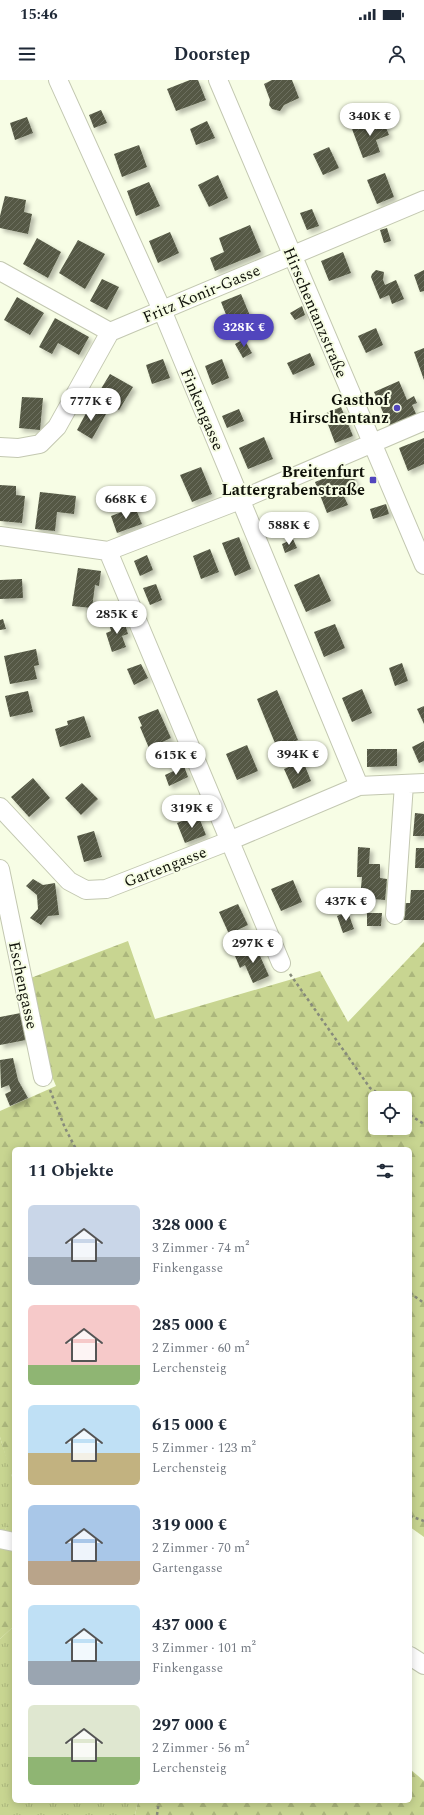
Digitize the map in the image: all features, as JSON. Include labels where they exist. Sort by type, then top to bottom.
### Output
[{"type":"street","name":"Finkengasse","points":[[58,80],[162,310],[359,786]]},
{"type":"street","name":"Hirschentanzstraße","points":[[218,80],[424,565]]},
{"type":"street","name":"Fritz Konir-Gasse","points":[[110,332],[292,254],[424,200]]},
{"type":"street","points":[[0,271],[110,332],[56,427],[51,433],[40,444],[18,448],[0,448]]},
{"type":"street","points":[[0,536],[108,551],[240,500],[424,421]]},
{"type":"street","points":[[108,551],[281,962]]},
{"type":"street","name":"Gartengasse","points":[[0,807],[69,881],[86,890],[106,890],[230,841],[359,786],[424,783]]},
{"type":"street","points":[[395,915],[404,784]]},
{"type":"street","name":"Eschengasse","points":[[0,869],[43,1077]]},
{"type":"street","points":[[0,1539],[12,1542]]},
{"type":"street","points":[[412,1657],[424,1665]]},
{"type":"path","points":[[281,962],[370,1088],[374,1091]]},
{"type":"path","points":[[43,1077],[55,1099],[65,1128],[75,1147]]},
{"type":"path","points":[[412,1116],[424,1124]]},
{"type":"path","points":[[412,1294],[424,1303]]},
{"type":"path","points":[[412,1517],[424,1521]]},
{"type":"path","points":[[157,1815],[159,1803]]},
{"type":"green space","points":[[128,941],[155,1019],[320,971],[348,1022],[424,942],[424,1537],[412,1528],[412,1147],[12,1147],[12,1476],[0,1437],[0,1111],[56,1086],[43,1055],[28,979]]},
{"type":"green space","points":[[0,1437],[12,1474],[12,1517],[4,1532],[0,1531]]},
{"type":"green space","points":[[12,1515],[12,1628],[0,1639],[0,1531],[4,1532]]},
{"type":"green space","points":[[12,1628],[12,1803],[138,1803],[135,1815],[0,1815],[0,1639]]},
{"type":"green space","points":[[412,1771],[424,1781],[424,1815],[135,1815],[138,1803],[412,1803]]},
{"type":"building","points":[[190,80],[198,80],[206,100],[176,111],[167,89]]},
{"type":"building","points":[[272,80],[292,80],[299,98],[284,105],[280,111],[272,109],[269,105],[270,100],[264,84]]},
{"type":"building","points":[[101,110],[107,123],[94,128],[89,115]]},
{"type":"building","points":[[27,117],[33,133],[15,140],[10,123]]},
{"type":"building","points":[[382,118],[389,135],[376,140],[380,152],[363,158],[352,129]]},
{"type":"building","points":[[207,121],[215,138],[196,145],[190,129]]},
{"type":"building","points":[[139,145],[147,167],[122,177],[114,154]]},
{"type":"building","points":[[329,147],[339,168],[323,175],[313,154]]},
{"type":"building","points":[[385,173],[394,197],[377,204],[367,180]]},
{"type":"building","points":[[218,175],[228,198],[209,207],[198,185]]},
{"type":"building","points":[[149,182],[160,206],[136,216],[127,191]]},
{"type":"building","points":[[5,196],[26,200],[24,212],[32,214],[28,234],[0,228],[0,216]]},
{"type":"building","points":[[312,209],[319,226],[307,230],[300,213]]},
{"type":"building","points":[[250,225],[261,252],[215,271],[210,258],[224,252],[219,238]]},
{"type":"building","points":[[387,228],[391,241],[384,243],[380,230]]},
{"type":"building","points":[[170,232],[179,253],[158,263],[149,241]]},
{"type":"building","points":[[37,238],[61,252],[48,278],[23,264]]},
{"type":"building","points":[[78,240],[105,254],[85,289],[59,273]]},
{"type":"building","points":[[343,252],[351,273],[329,281],[321,261]]},
{"type":"building","points":[[376,270],[384,272],[383,280],[385,285],[396,280],[404,299],[392,304],[389,295],[380,299],[371,277]]},
{"type":"building","points":[[424,270],[424,291],[420,292],[414,275]]},
{"type":"building","points":[[102,279],[119,287],[107,310],[90,301]]},
{"type":"building","points":[[241,294],[251,318],[231,327],[221,302]]},
{"type":"building","points":[[17,297],[44,313],[30,335],[4,320]]},
{"type":"building","points":[[302,306],[305,315],[295,320],[290,313]]},
{"type":"building","points":[[55,318],[89,337],[79,355],[58,343],[52,354],[39,347]]},
{"type":"building","points":[[376,328],[383,345],[366,353],[358,336]]},
{"type":"building","points":[[244,339],[252,353],[243,358],[235,344]]},
{"type":"building","points":[[424,348],[424,380],[414,352]]},
{"type":"building","points":[[310,353],[315,365],[293,375],[287,363]]},
{"type":"building","points":[[163,359],[170,378],[152,384],[146,365]]},
{"type":"building","points":[[222,359],[229,378],[212,385],[205,366]]},
{"type":"building","points":[[110,374],[133,387],[119,410],[96,397]]},
{"type":"building","points":[[399,381],[407,400],[414,396],[417,403],[412,405],[417,416],[390,428],[374,392]]},
{"type":"building","points":[[22,397],[43,398],[40,430],[19,428]]},
{"type":"building","points":[[91,404],[106,414],[92,439],[77,430]]},
{"type":"building","points":[[341,407],[353,436],[335,443],[324,414]]},
{"type":"building","points":[[239,409],[244,421],[227,428],[222,416]]},
{"type":"building","points":[[264,437],[273,459],[248,469],[239,448]]},
{"type":"building","points":[[424,438],[424,464],[408,471],[399,448]]},
{"type":"building","points":[[201,467],[212,494],[192,502],[180,475]]},
{"type":"building","points":[[350,468],[357,486],[342,492],[348,505],[327,513],[315,482]]},
{"type":"building","points":[[0,485],[16,486],[16,495],[25,496],[22,523],[0,521]]},
{"type":"building","points":[[40,492],[76,496],[74,514],[57,512],[55,531],[35,529]]},
{"type":"building","points":[[386,504],[389,514],[373,519],[370,509]]},
{"type":"building","points":[[135,507],[142,524],[117,533],[111,516]]},
{"type":"building","points":[[239,537],[251,569],[235,576],[222,543]]},
{"type":"building","points":[[293,539],[297,548],[285,553],[282,544]]},
{"type":"building","points":[[210,549],[219,572],[201,579],[193,556]]},
{"type":"building","points":[[147,555],[153,570],[140,576],[134,561]]},
{"type":"building","points":[[78,568],[101,571],[99,586],[95,585],[92,608],[72,606]]},
{"type":"building","points":[[319,574],[331,601],[306,612],[294,585]]},
{"type":"building","points":[[22,579],[23,598],[0,599],[0,580]]},
{"type":"building","points":[[156,584],[162,600],[150,605],[143,588]]},
{"type":"building","points":[[123,618],[128,634],[122,636],[126,647],[112,652],[106,633],[111,631],[109,623]]},
{"type":"building","points":[[3,619],[6,629],[0,630],[0,620]]},
{"type":"building","points":[[335,624],[345,648],[324,657],[314,632]]},
{"type":"building","points":[[36,649],[39,665],[34,666],[37,679],[10,684],[4,656]]},
{"type":"building","points":[[402,663],[408,681],[395,686],[389,668]]},
{"type":"building","points":[[141,664],[148,678],[134,685],[127,669]]},
{"type":"building","points":[[362,689],[372,713],[352,722],[342,698]]},
{"type":"building","points":[[277,690],[298,740],[277,748],[257,699]]},
{"type":"building","points":[[28,691],[33,712],[10,717],[5,696]]},
{"type":"building","points":[[424,706],[424,724],[417,709]]},
{"type":"building","points":[[158,709],[171,738],[149,748],[140,727],[142,726],[138,717]]},
{"type":"building","points":[[84,716],[91,737],[60,747],[55,729],[68,725],[67,721]]},
{"type":"building","points":[[424,741],[424,761],[419,763],[412,747]]},
{"type":"building","points":[[247,745],[258,771],[237,780],[226,754]]},
{"type":"building","points":[[367,749],[397,749],[397,766],[367,767]]},
{"type":"building","points":[[303,761],[311,781],[293,789],[284,769]]},
{"type":"building","points":[[184,766],[188,777],[169,786],[165,775]]},
{"type":"building","points":[[33,778],[50,798],[29,817],[11,797]]},
{"type":"building","points":[[82,783],[98,799],[81,815],[65,798]]},
{"type":"building","points":[[415,813],[424,814],[424,836],[413,836]]},
{"type":"building","points":[[198,815],[206,835],[185,843],[177,823]]},
{"type":"building","points":[[94,831],[102,857],[84,862],[77,836]]},
{"type":"building","points":[[358,847],[370,848],[369,864],[380,864],[380,878],[387,879],[385,900],[360,898],[362,877],[357,877]]},
{"type":"building","points":[[416,848],[424,848],[424,868],[415,868]]},
{"type":"building","points":[[33,879],[43,885],[55,883],[59,915],[48,916],[41,925],[30,918],[38,909],[37,895],[26,886]]},
{"type":"building","points":[[293,880],[302,902],[281,911],[271,889]]},
{"type":"building","points":[[341,888],[348,905],[335,910],[329,893]]},
{"type":"building","points":[[411,890],[424,890],[424,920],[404,920],[404,903],[410,903]]},
{"type":"building","points":[[238,904],[248,925],[229,934],[219,912]]},
{"type":"building","points":[[348,912],[354,929],[343,933],[337,916]]},
{"type":"building","points":[[367,913],[382,913],[381,926],[367,926]]},
{"type":"building","points":[[256,947],[269,976],[253,983],[245,965],[240,968],[235,956]]},
{"type":"building","points":[[26,1012],[31,1039],[0,1045],[0,1017]]},
{"type":"building","points":[[13,1058],[18,1080],[28,1098],[10,1106],[5,1094],[11,1091],[9,1085],[1,1088],[0,1060]]},
{"type":"place","name":"Gasthof Hirschentanz","points":[[397,408]]},
{"type":"place","name":"Breitenfurt Lattergrabenstraße","points":[[373,480]]}]
